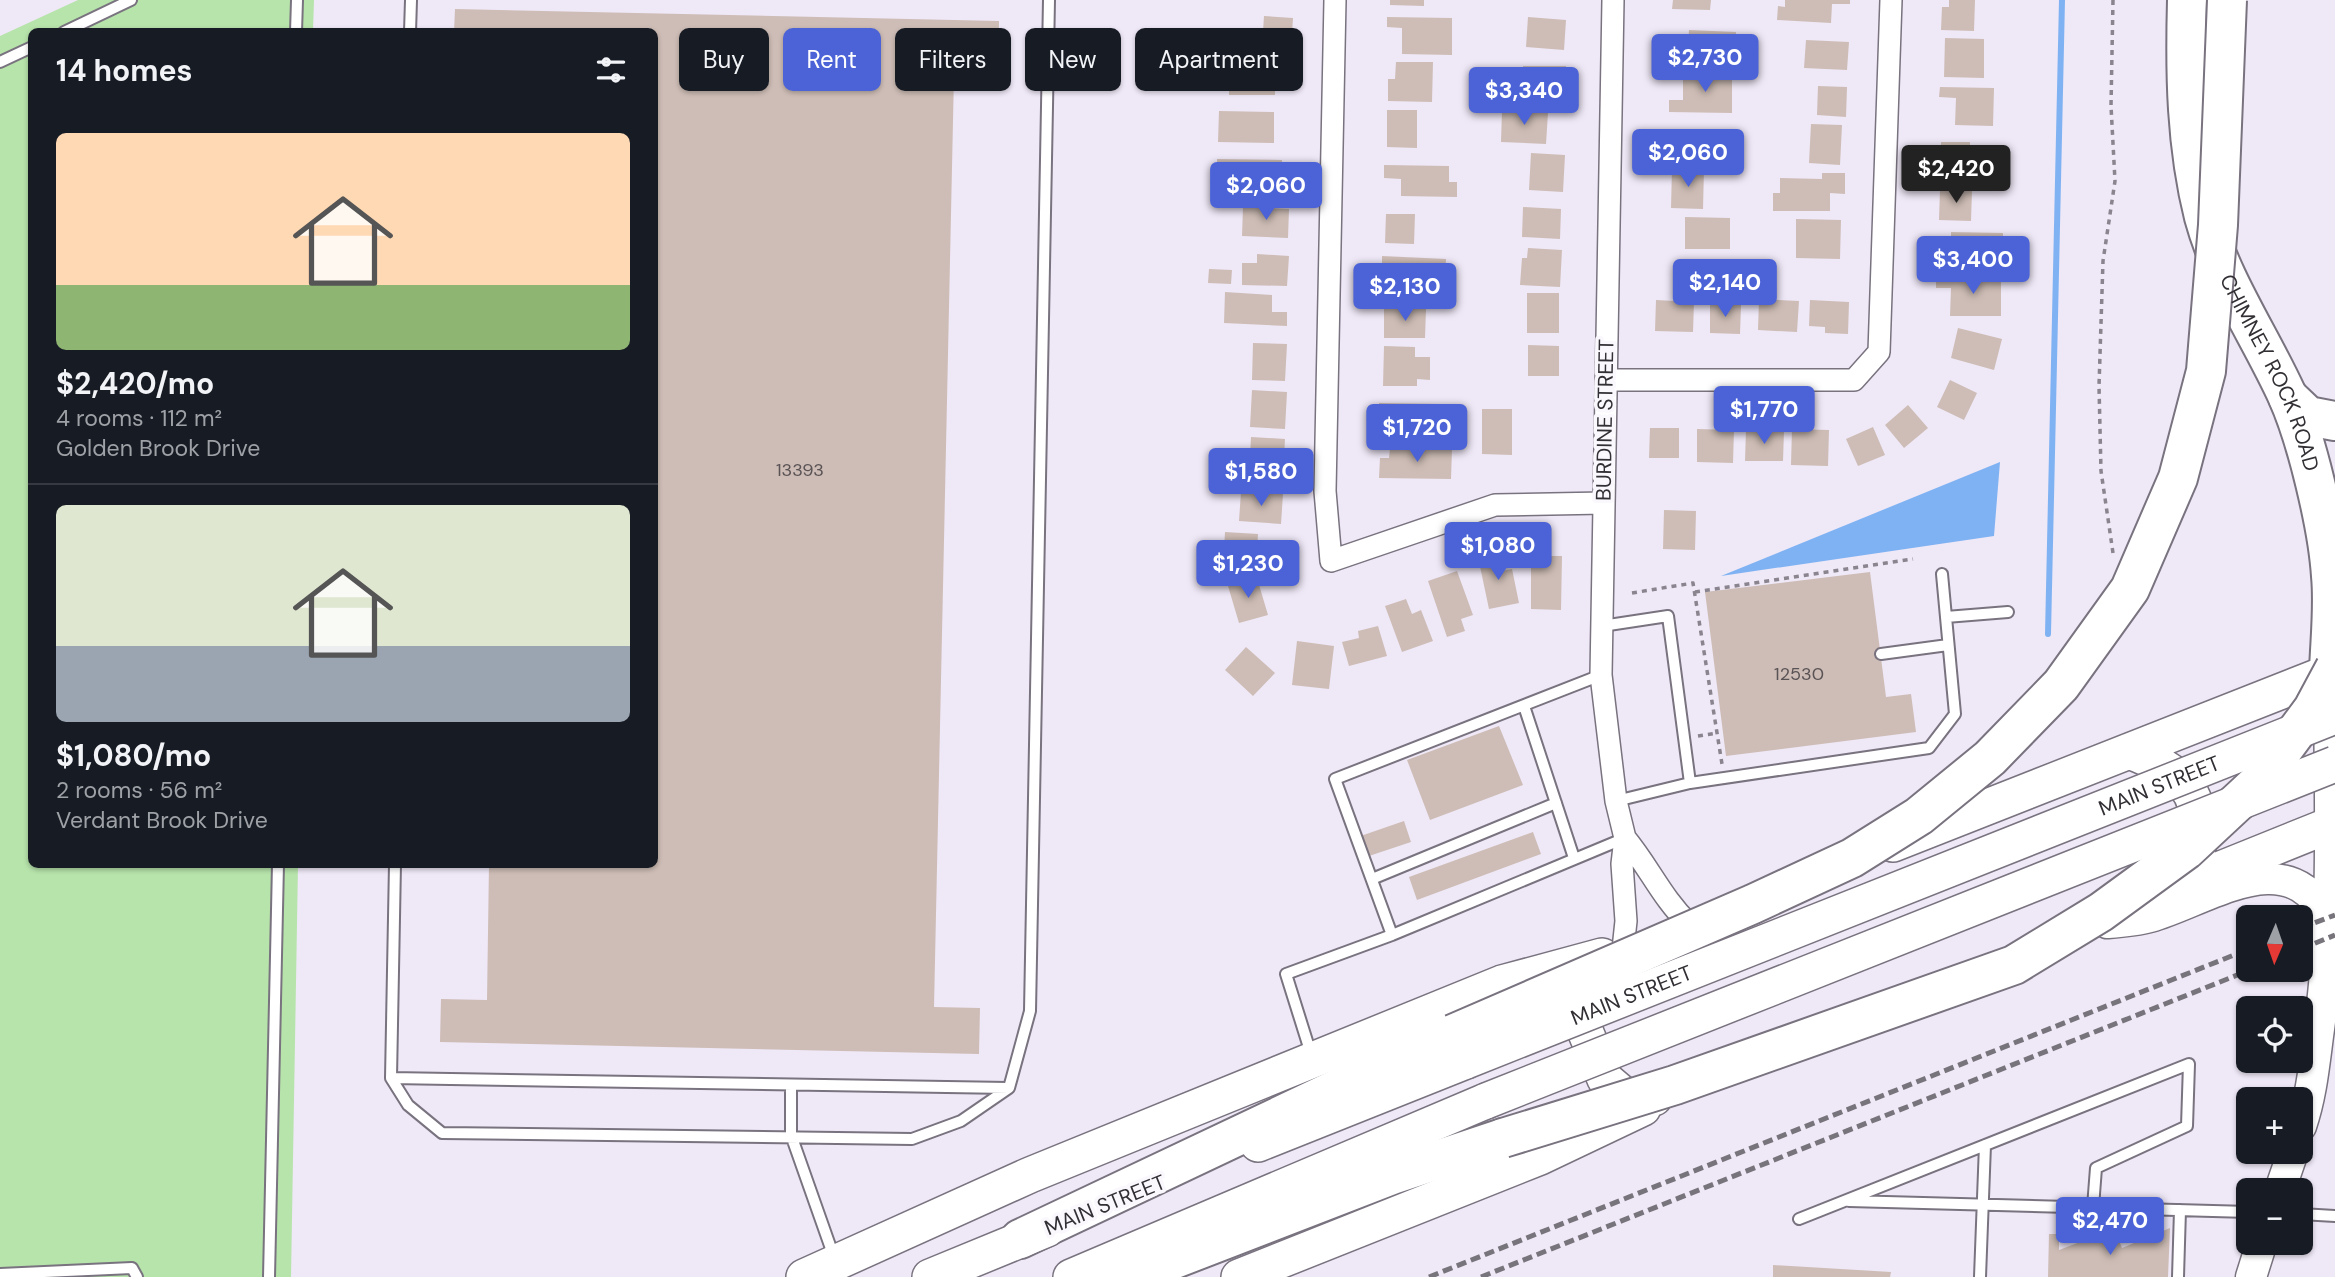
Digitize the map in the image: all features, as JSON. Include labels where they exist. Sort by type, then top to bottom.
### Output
[{"type":"highway","name":"CHIMNEY ROCK ROAD","points":[[2187,0],[2185,70],[2189,144],[2205,219],[2234,292],[2288,397],[2312,476],[2332,576],[2333,670]]},
{"type":"highway","points":[[1020,1240],[1460,1047],[1852,858],[1919,817],[1990,758],[2061,685],[2130,589],[2178,478],[2206,372],[2218,225],[2227,0]]},
{"type":"highway","points":[[2288,397],[2308,416],[2335,421]]},
{"type":"highway","points":[[804,1277],[1030,1175],[1502,983],[1618,951],[2333,670]]},
{"type":"highway","points":[[1128,1277],[1392,1175],[1675,1085],[2014,965],[2101,912],[2195,842],[2259,782],[2313,709],[2333,670]]},
{"type":"highway","name":"MAIN STREET","points":[[1460,1047],[2335,716]]},
{"type":"highway","points":[[2129,751],[2155,761],[2186,783],[2196,802],[2200,828],[2197,854],[2176,887]]},
{"type":"highway","name":"MAIN STREET","points":[[1071,1277],[1486,1101],[2335,764]]},
{"type":"highway","points":[[1239,1277],[1540,1157],[1709,1076],[2333,823]]},
{"type":"highway","points":[[1618,951],[1587,969],[1577,988],[1577,1009],[1605,1079],[1625,1096],[1644,1100],[1668,1096]]},
{"type":"highway","name":"MAIN STREET","points":[[930,1277],[1020,1240]]},
{"type":"main road","name":"CHIMNEY ROCK ROAD","points":[[2311,1087],[2325,990],[2333,823],[2333,670]]},
{"type":"main road","points":[[2075,928],[2148,918],[2236,885],[2277,876],[2301,886],[2318,900],[2327,918]]},
{"type":"main road","points":[[2251,1277],[2258,1255]]},
{"type":"street","points":[[1335,0],[1325,491],[1331,561],[1495,505],[1604,503]]},
{"type":"street","name":"BURDINE STREET","points":[[1613,0],[1601,675],[1616,801],[1625,838],[1622,864],[1626,911],[1618,951]]},
{"type":"street","points":[[1606,380],[1854,380],[1879,352],[1891,0]]},
{"type":"street","name":"BURDINE STREET","points":[[1625,838],[1641,857],[1670,906],[1689,924]]},
{"type":"lane","points":[[72,28],[131,0]]},
{"type":"lane","points":[[296,28],[297,0]]},
{"type":"lane","points":[[410,28],[411,0]]},
{"type":"lane","points":[[395,868],[391,1078],[408,1105],[442,1133],[792,1135],[912,1139],[961,1121],[1009,1088],[1030,1011],[1049,0]]},
{"type":"lane","points":[[0,62],[28,49]]},
{"type":"lane","points":[[1616,801],[1690,783],[1929,748],[1955,714],[1942,574]]},
{"type":"lane","points":[[1946,617],[2008,612]]},
{"type":"lane","points":[[1602,626],[1668,616],[1690,783]]},
{"type":"lane","points":[[1881,654],[1948,645]]},
{"type":"lane","points":[[1392,935],[1335,779],[1601,675]]},
{"type":"lane","points":[[1524,706],[1574,858]]},
{"type":"lane","points":[[1371,879],[1556,803]]},
{"type":"lane","points":[[1312,1060],[1286,974],[1392,935],[1625,838]]},
{"type":"lane","points":[[269,1277],[278,868]]},
{"type":"lane","points":[[1799,1219],[2189,1064],[2187,1126],[2096,1168],[2093,1207]]},
{"type":"lane","points":[[391,1078],[1009,1088]]},
{"type":"lane","points":[[791,1085],[792,1135],[836,1262]]},
{"type":"lane","points":[[1980,1277],[1985,1145]]},
{"type":"lane","points":[[1843,1201],[2236,1212]]},
{"type":"lane","points":[[2178,1277],[2180,1210]]},
{"type":"lane","points":[[2313,1215],[2335,1216]]},
{"type":"lane","points":[[0,1274],[132,1268],[137,1277]]},
{"type":"path","points":[[2113,0],[2111,106],[2115,181],[2103,261],[2099,386],[2101,471],[2113,555]]},
{"type":"path","points":[[1695,592],[1913,559]]},
{"type":"path","points":[[1632,593],[1693,583],[1717,733],[1722,747],[1722,765],[1735,763]]},
{"type":"path","points":[[1697,737],[1717,733]]},
{"type":"green space","points":[[78,0],[314,0],[313,28],[28,28],[28,868],[298,868],[291,1277],[0,1277],[0,36]]},
{"type":"water","points":[[2000,462],[1994,536],[1721,576]]},
{"type":"building","points":[[1390,0],[1424,0],[1424,6],[1390,5]]},
{"type":"building","points":[[1673,0],[1711,0],[1710,10],[1672,9]]},
{"type":"building","points":[[1785,0],[1850,0],[1850,4],[1832,4],[1831,23],[1777,20],[1778,6],[1785,7]]},
{"type":"building","points":[[1949,0],[1975,0],[1974,31],[1941,30],[1942,7],[1949,7]]},
{"type":"building","points":[[455,9],[999,21],[999,28],[895,28],[895,91],[954,91],[934,1007],[980,1008],[979,1054],[440,1042],[441,999],[487,1000],[489,868],[658,868],[658,28],[454,28]]},
{"type":"building","points":[[1264,16],[1293,18],[1292,28],[1263,28]]},
{"type":"building","points":[[1387,17],[1452,18],[1452,55],[1402,54],[1402,28],[1387,27]]},
{"type":"building","points":[[1528,17],[1566,20],[1564,50],[1526,47]]},
{"type":"building","points":[[1689,30],[1736,32],[1734,63],[1687,61]]},
{"type":"building","points":[[1945,38],[1984,39],[1984,78],[1944,77]]},
{"type":"building","points":[[1806,40],[1849,42],[1847,70],[1804,68]]},
{"type":"building","points":[[1396,62],[1433,62],[1432,102],[1388,101],[1388,79],[1395,79]]},
{"type":"building","points":[[1523,66],[1566,66],[1565,96],[1522,95]]},
{"type":"building","points":[[1683,74],[1732,74],[1732,113],[1669,112],[1669,100],[1683,100]]},
{"type":"building","points":[[1818,86],[1847,87],[1846,117],[1817,115]]},
{"type":"building","points":[[1940,87],[1994,88],[1993,126],[1955,125],[1956,98],[1939,97]]},
{"type":"building","points":[[1229,91],[1275,91],[1275,95],[1229,95]]},
{"type":"building","points":[[1387,110],[1417,110],[1417,148],[1387,147]]},
{"type":"building","points":[[1219,111],[1274,112],[1274,143],[1218,142]]},
{"type":"building","points":[[1502,111],[1548,113],[1546,144],[1501,142]]},
{"type":"building","points":[[1811,124],[1842,125],[1840,165],[1809,163]]},
{"type":"building","points":[[1669,131],[1720,131],[1720,160],[1669,159]]},
{"type":"building","points":[[1941,142],[1970,142],[1970,173],[1940,172]]},
{"type":"building","points":[[1531,153],[1565,155],[1563,192],[1529,190]]},
{"type":"building","points":[[1217,159],[1282,160],[1282,193],[1217,192]]},
{"type":"building","points":[[1384,165],[1449,166],[1449,182],[1457,182],[1457,197],[1401,196],[1401,179],[1384,178]]},
{"type":"building","points":[[1672,169],[1704,169],[1703,209],[1671,208]]},
{"type":"building","points":[[1822,173],[1845,173],[1845,194],[1830,193],[1830,211],[1773,211],[1773,193],[1780,193],[1780,178],[1822,179]]},
{"type":"building","points":[[1940,190],[1972,190],[1971,221],[1939,220]]},
{"type":"building","points":[[1243,207],[1289,209],[1288,238],[1242,236]]},
{"type":"building","points":[[1523,207],[1561,209],[1560,239],[1522,237]]},
{"type":"building","points":[[1386,214],[1415,214],[1414,244],[1385,243]]},
{"type":"building","points":[[1685,217],[1730,218],[1730,249],[1685,249]]},
{"type":"building","points":[[1796,219],[1841,220],[1840,259],[1796,258]]},
{"type":"building","points":[[1951,232],[2003,233],[2003,269],[1951,269]]},
{"type":"building","points":[[1528,248],[1562,250],[1560,287],[1520,285],[1522,258],[1527,258]]},
{"type":"building","points":[[1257,254],[1289,256],[1287,286],[1242,285],[1242,263],[1257,263]]},
{"type":"building","points":[[1382,256],[1446,259],[1444,292],[1398,290],[1399,272],[1382,271]]},
{"type":"building","points":[[1209,269],[1232,270],[1231,284],[1208,283]]},
{"type":"building","points":[[1684,270],[1706,272],[1704,297],[1682,295]]},
{"type":"building","points":[[1936,277],[2001,278],[2001,316],[1950,316],[1951,288],[1936,288]]},
{"type":"building","points":[[1225,292],[1272,295],[1272,312],[1287,312],[1287,326],[1224,323]]},
{"type":"building","points":[[1527,293],[1559,293],[1559,333],[1527,333]]},
{"type":"building","points":[[1759,299],[1799,301],[1797,332],[1758,330]]},
{"type":"building","points":[[1656,300],[1694,302],[1693,332],[1655,331]]},
{"type":"building","points":[[1810,300],[1849,302],[1848,334],[1825,333],[1825,327],[1809,326]]},
{"type":"building","points":[[1710,305],[1741,305],[1740,334],[1710,333]]},
{"type":"building","points":[[1384,309],[1426,309],[1425,338],[1384,338]]},
{"type":"building","points":[[1958,328],[2002,339],[1994,370],[1951,358]]},
{"type":"building","points":[[1253,343],[1287,344],[1285,381],[1252,380]]},
{"type":"building","points":[[1528,345],[1559,346],[1559,376],[1528,376]]},
{"type":"building","points":[[1384,346],[1415,347],[1415,357],[1430,357],[1430,380],[1417,379],[1417,386],[1383,386]]},
{"type":"building","points":[[1950,380],[1977,393],[1964,420],[1937,407]]},
{"type":"building","points":[[1252,390],[1287,392],[1285,429],[1250,427]]},
{"type":"building","points":[[1379,403],[1442,404],[1442,435],[1396,434],[1396,424],[1379,423]]},
{"type":"building","points":[[1908,405],[1928,428],[1904,448],[1885,425]]},
{"type":"building","points":[[1482,409],[1512,409],[1512,455],[1482,454]]},
{"type":"building","points":[[1873,427],[1885,455],[1858,466],[1846,439]]},
{"type":"building","points":[[1650,428],[1679,428],[1679,458],[1649,458]]},
{"type":"building","points":[[1697,429],[1734,430],[1733,463],[1697,462]]},
{"type":"building","points":[[1792,429],[1829,430],[1828,466],[1791,465]]},
{"type":"building","points":[[1746,430],[1784,431],[1783,461],[1745,461]]},
{"type":"building","points":[[1251,437],[1285,439],[1283,476],[1249,475]]},
{"type":"building","points":[[1390,448],[1452,449],[1451,479],[1379,478],[1380,458],[1389,458]]},
{"type":"building","points":[[1241,492],[1283,494],[1281,524],[1239,521]]},
{"type":"building","points":[[1664,510],[1696,511],[1695,550],[1663,549]]},
{"type":"building","points":[[1225,532],[1258,534],[1256,570],[1223,569]]},
{"type":"building","points":[[1499,553],[1502,571],[1512,569],[1519,603],[1489,609],[1478,557]]},
{"type":"building","points":[[1531,556],[1562,556],[1561,610],[1531,609]]},
{"type":"building","points":[[1457,571],[1473,615],[1461,619],[1465,631],[1447,637],[1428,581]]},
{"type":"building","points":[[1870,572],[1886,697],[1911,694],[1916,732],[1726,756],[1705,592]]},
{"type":"building","points":[[1257,578],[1268,615],[1239,623],[1228,586]]},
{"type":"building","points":[[1406,599],[1412,614],[1421,610],[1433,641],[1402,652],[1385,606]]},
{"type":"building","points":[[1378,626],[1387,656],[1349,666],[1342,642],[1359,638],[1358,631]]},
{"type":"building","points":[[1297,641],[1334,646],[1329,689],[1292,685]]},
{"type":"building","points":[[1246,647],[1275,673],[1253,696],[1225,670]]},
{"type":"building","points":[[1499,726],[1523,785],[1430,820],[1407,760]]},
{"type":"building","points":[[1404,821],[1411,842],[1360,859],[1352,839]]},
{"type":"building","points":[[1533,832],[1541,854],[1417,900],[1409,877]]},
{"type":"building","points":[[2170,1228],[2168,1277],[2048,1277],[2049,1234],[2059,1234],[2059,1250],[2114,1229],[2122,1248]]},
{"type":"building","points":[[1773,1265],[1891,1272],[1890,1277],[1773,1277]]},
{"type":"waterway","points":[[2048,634],[2062,0]]},
{"type":"railway","points":[[2314,923],[2335,915]]},
{"type":"railway","points":[[2314,944],[2335,935]]},
{"type":"railway","points":[[1429,1277],[2236,954]]},
{"type":"railway","points":[[1481,1277],[2236,976]]}]
